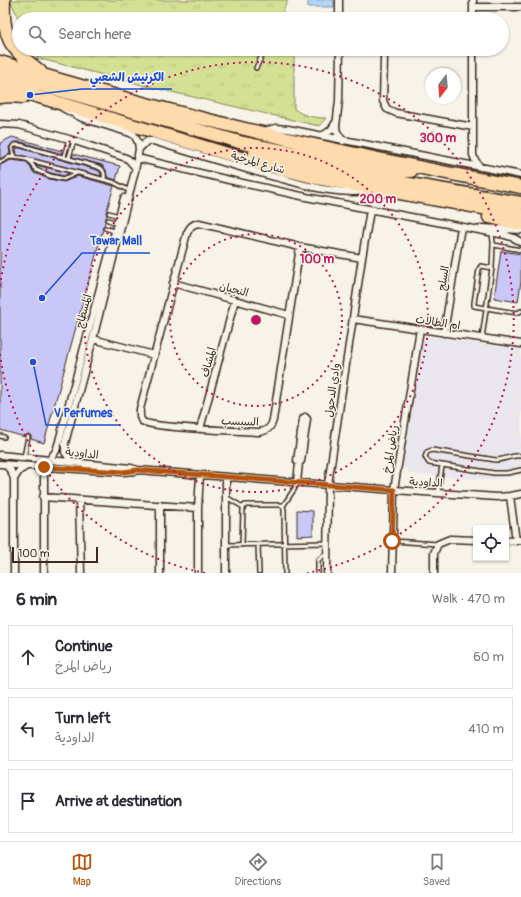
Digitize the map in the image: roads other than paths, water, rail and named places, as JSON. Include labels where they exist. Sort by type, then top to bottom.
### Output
[{"type":"highway","points":[[4,0],[3,18],[5,30],[12,45]]},
{"type":"highway","points":[[22,56],[29,63],[49,77]]},
{"type":"highway","points":[[0,62],[49,77],[182,113],[260,132],[428,170],[521,187]]},
{"type":"highway","points":[[0,73],[243,143],[392,172],[428,170]]},
{"type":"highway","name":"شارع المرخية","points":[[0,85],[218,151],[317,178],[521,215]]},
{"type":"highway","points":[[0,97],[10,96],[54,101]]},
{"type":"highway","points":[[218,151],[221,148],[229,147],[350,174],[521,203]]},
{"type":"highway","points":[[450,203],[456,209],[521,224]]},
{"type":"street","points":[[339,0],[339,12]]},
{"type":"street","points":[[473,0],[473,12]]},
{"type":"street","points":[[473,7],[521,7]]},
{"type":"street","points":[[340,56],[339,100],[336,122],[337,132],[343,141]]},
{"type":"street","points":[[384,56],[383,101],[387,109],[396,113],[473,126]]},
{"type":"street","points":[[473,56],[473,152],[475,160],[480,167]]},
{"type":"street","points":[[54,101],[82,118],[130,133],[137,140],[139,149]]},
{"type":"street","points":[[322,136],[331,130],[336,122]]},
{"type":"street","points":[[0,124],[19,125],[71,140],[128,159],[135,167]]},
{"type":"street","points":[[260,132],[281,128],[521,175]]},
{"type":"street","points":[[139,149],[147,141],[152,141],[233,166],[320,189],[343,192],[377,190]]},
{"type":"street","name":"المسطاح","points":[[54,468],[60,460],[64,447],[93,339],[139,149]]},
{"type":"street","points":[[466,164],[470,160],[473,152]]},
{"type":"street","name":"شارع المرخية","points":[[137,158],[230,180],[370,210],[471,228],[511,237],[521,242]]},
{"type":"street","name":"المسطاح","points":[[49,460],[56,451],[59,441],[117,223],[128,191]]},
{"type":"street","name":"وادي الدحول","points":[[328,573],[328,484],[370,210]]},
{"type":"street","name":"السبسب","points":[[300,247],[271,425],[268,429],[259,432],[200,429],[150,424],[142,421],[140,418],[140,409],[173,283],[187,233],[191,226],[199,224],[300,247],[362,258]]},
{"type":"street","name":"السلج","points":[[444,333],[461,226]]},
{"type":"street","name":"شارع المرخية","points":[[471,228],[521,230]]},
{"type":"street","name":"النجيان","points":[[173,283],[289,315]]},
{"type":"street","name":"المشاف","points":[[200,429],[235,300]]},
{"type":"street","name":"ام الطالات","points":[[353,319],[521,344]]},
{"type":"street","name":"رياض المرخ","points":[[392,573],[394,490],[420,329]]},
{"type":"street","points":[[93,339],[154,355]]},
{"type":"street","points":[[297,482],[299,463],[301,461],[302,441]]},
{"type":"street","points":[[64,447],[66,455],[72,462]]},
{"type":"street","name":"الداودية","points":[[0,455],[60,460],[138,470],[394,490],[510,496],[521,494]]},
{"type":"street","points":[[3,465],[11,471],[14,479],[14,573]]},
{"type":"street","name":"الداودية","points":[[3,465],[123,472],[138,470]]},
{"type":"street","points":[[14,479],[19,471],[27,466]]},
{"type":"street","points":[[44,467],[44,573]]},
{"type":"street","points":[[198,573],[198,508],[200,475]]},
{"type":"street","points":[[226,477],[226,573]]},
{"type":"street","points":[[509,541],[519,540],[510,496]]},
{"type":"street","points":[[43,497],[198,508]]},
{"type":"street","points":[[79,500],[81,573]]},
{"type":"street","points":[[160,505],[160,573]]},
{"type":"street","points":[[434,573],[434,553],[438,544],[450,539],[473,540]]},
{"type":"lane","points":[[256,68],[262,56]]},
{"type":"lane","points":[[64,156],[71,140]]},
{"type":"lane","points":[[69,158],[71,140]]},
{"type":"lane","points":[[14,157],[12,148],[16,145],[64,156],[101,168],[104,173],[104,179]]},
{"type":"lane","points":[[0,162],[14,157],[29,160],[117,183],[128,191]]},
{"type":"lane","points":[[29,160],[32,166],[40,172],[56,177],[64,179],[77,172]]},
{"type":"lane","points":[[109,213],[119,216]]},
{"type":"lane","points":[[108,220],[117,223]]},
{"type":"lane","points":[[105,228],[115,231]]},
{"type":"lane","points":[[482,338],[492,268],[492,233]]},
{"type":"lane","points":[[493,244],[521,250]]},
{"type":"lane","points":[[492,268],[481,266],[478,269],[474,303],[476,306],[517,313],[521,311]]},
{"type":"lane","points":[[24,457],[28,437]]},
{"type":"lane","points":[[521,456],[517,455],[500,460],[432,450],[427,452],[425,457],[429,464],[442,466],[494,473],[506,473],[521,470]]},
{"type":"lane","points":[[438,492],[442,466]]},
{"type":"lane","points":[[285,573],[283,506],[291,496],[297,482]]},
{"type":"lane","points":[[226,497],[243,507]]},
{"type":"lane","points":[[243,507],[247,504],[283,506]]},
{"type":"lane","points":[[242,545],[243,507]]},
{"type":"lane","points":[[392,541],[438,544]]},
{"type":"lane","points":[[226,545],[328,543]]},
{"type":"lane","points":[[258,544],[259,573]]},
{"type":"lane","points":[[318,573],[318,560],[328,554]]},
{"type":"water","points":[[308,0],[334,0],[334,7],[308,7]]},
{"type":"place","name":"الكرنيش الشعبي","points":[[30,95]]},
{"type":"place","name":"Tawar Mall","points":[[42,298]]},
{"type":"place","name":"V Perfumes","points":[[33,362]]}]
